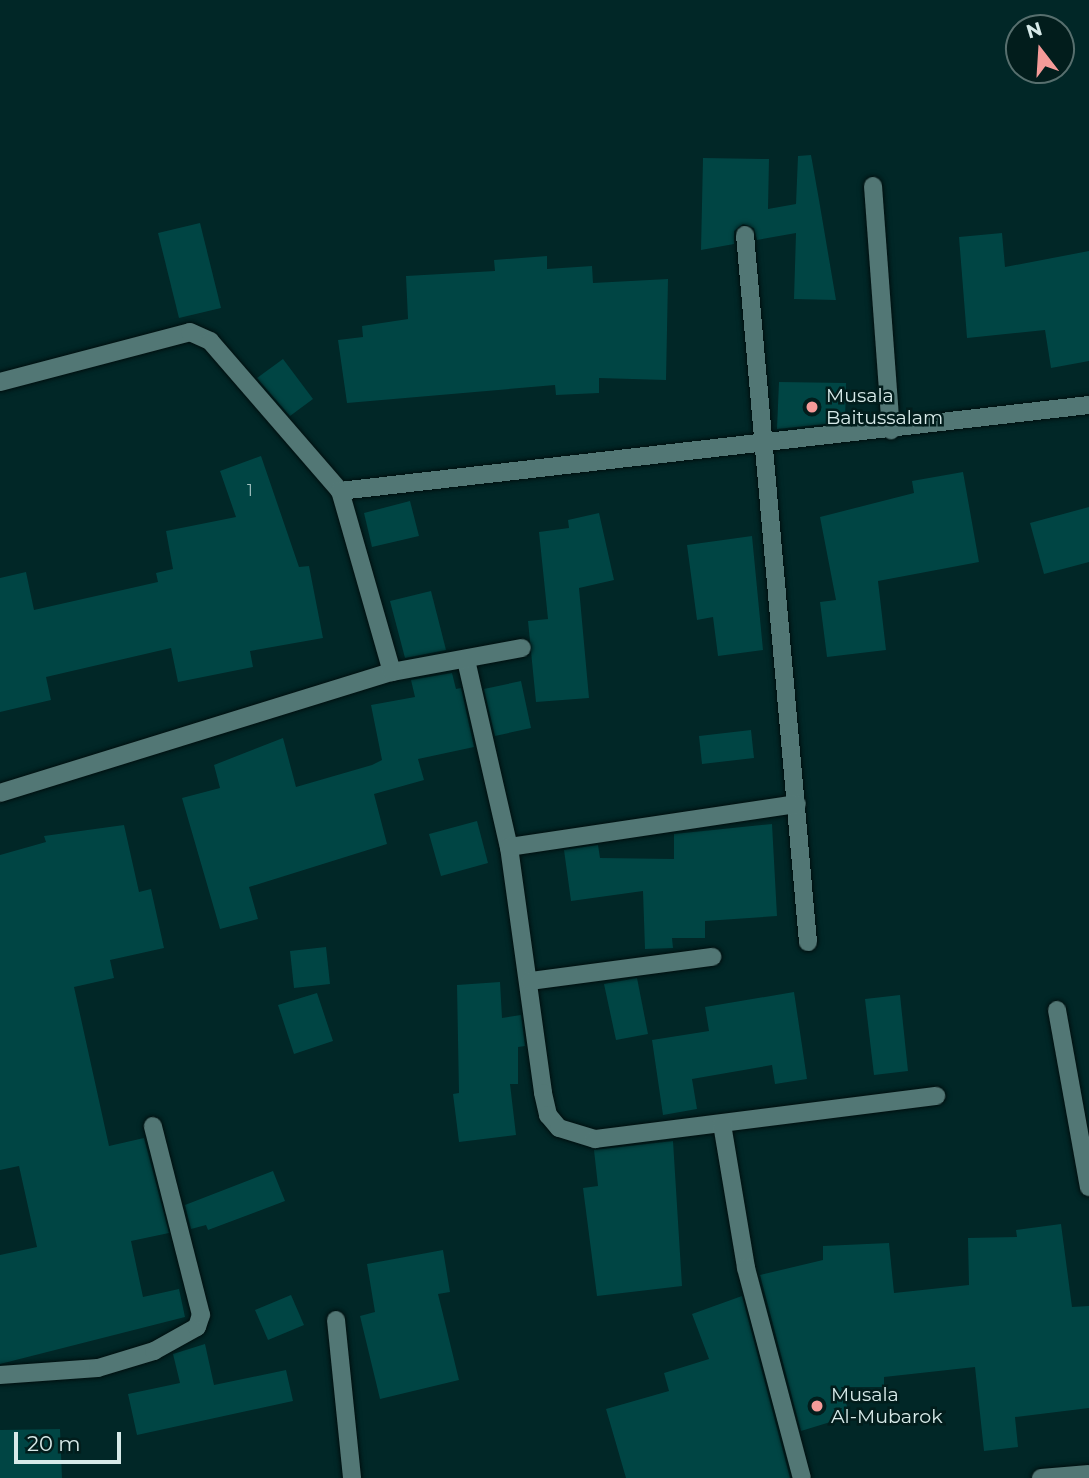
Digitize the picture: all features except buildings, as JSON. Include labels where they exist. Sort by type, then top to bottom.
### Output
[{"type":"street","points":[[873,186],[891,430]]},
{"type":"street","points":[[745,234],[761,445],[808,942]]},
{"type":"street","points":[[0,382],[190,332],[209,341],[340,491],[392,671]]},
{"type":"street","points":[[340,491],[761,445],[1089,405]]},
{"type":"street","points":[[0,793],[392,671],[522,648]]},
{"type":"street","points":[[466,660],[509,847],[531,981],[543,1093],[548,1115],[559,1128],[595,1139],[936,1096]]},
{"type":"street","points":[[509,847],[797,804]]},
{"type":"street","points":[[531,981],[712,957]]},
{"type":"street","points":[[1057,1010],[1089,1187]]},
{"type":"street","points":[[722,1124],[746,1268],[802,1478]]},
{"type":"street","points":[[0,1375],[98,1368],[153,1351],[197,1327],[201,1315],[153,1126]]},
{"type":"street","points":[[336,1320],[352,1478]]},
{"type":"street","points":[[1041,1478],[1089,1474]]},
{"type":"place","name":"Musala Baitussalam","points":[[812,407]]},
{"type":"place","name":"Musala Al-Mubarok","points":[[817,1406]]}]
